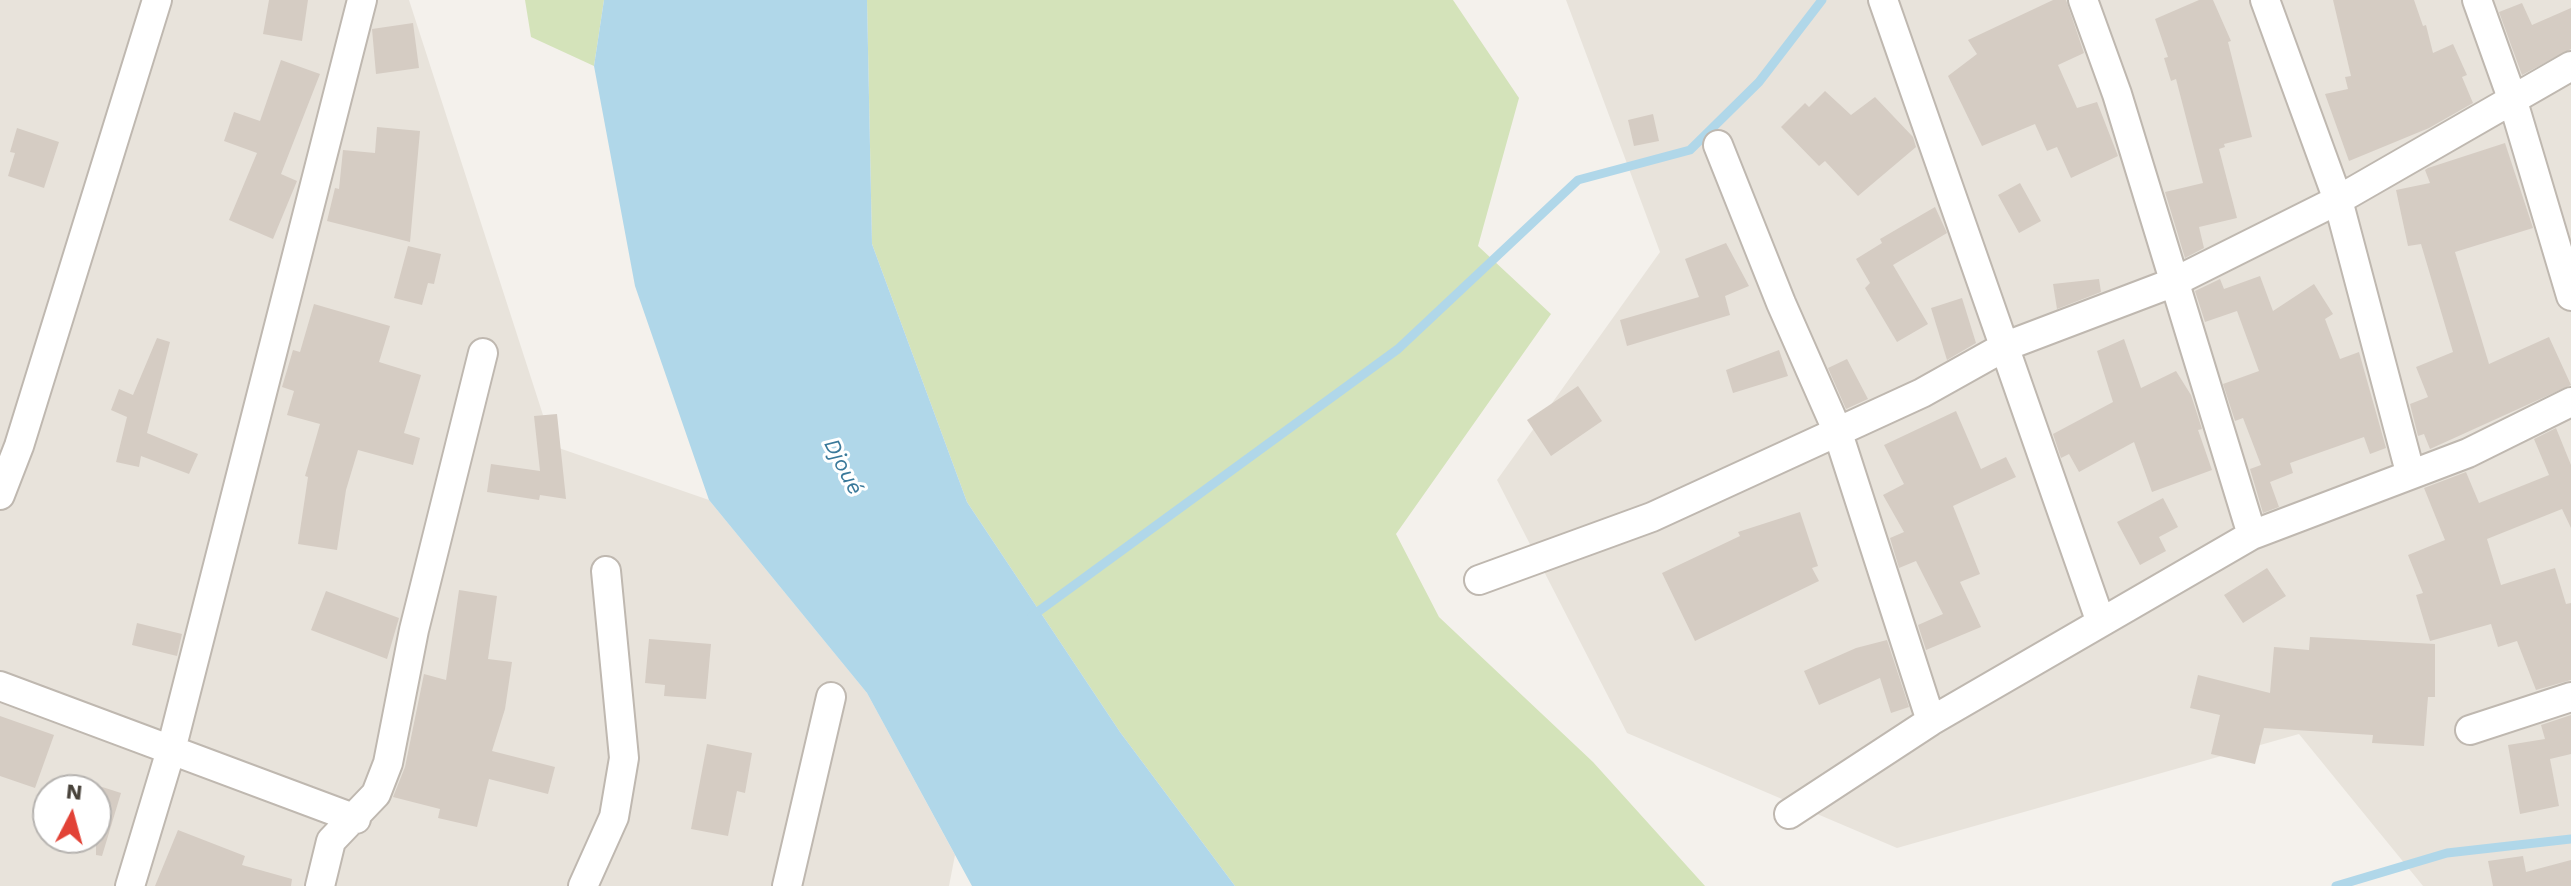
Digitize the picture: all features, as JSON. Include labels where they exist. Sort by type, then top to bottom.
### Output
[{"type":"street","points":[[0,495],[19,446],[157,0]]},
{"type":"street","points":[[130,886],[171,750],[362,0]]},
{"type":"street","points":[[1883,0],[2100,620]]},
{"type":"street","points":[[2083,0],[2117,94],[2172,283],[2252,535]]},
{"type":"street","points":[[2265,0],[2338,200],[2410,472]]},
{"type":"street","points":[[2477,0],[2512,98],[2571,296]]},
{"type":"street","points":[[1479,580],[1652,517],[1922,393],[2006,346],[2172,283],[2338,200],[2571,66]]},
{"type":"street","points":[[1718,145],[1781,303],[1837,430],[1931,721]]},
{"type":"street","points":[[320,886],[331,841],[356,819],[376,794],[388,763],[414,630],[483,353]]},
{"type":"street","points":[[1789,814],[1931,721],[2100,620],[2252,535],[2410,472],[2468,453],[2571,402]]},
{"type":"street","points":[[583,886],[614,817],[624,758],[606,571]]},
{"type":"street","points":[[0,686],[356,819]]},
{"type":"street","points":[[787,886],[831,697]]},
{"type":"street","points":[[2470,730],[2571,697]]},
{"type":"shaded area","points":[[0,0],[409,0],[553,446],[709,500],[867,693],[955,855],[949,886],[0,886]]},
{"type":"shaded area","points":[[1566,0],[2571,0],[2571,886],[2423,886],[2299,734],[1897,848],[1627,733],[1497,480],[1660,252]]},
{"type":"green space","points":[[525,0],[604,0],[594,66],[531,37]]},
{"type":"green space","points":[[867,0],[1453,0],[1519,98],[1478,246],[1551,314],[1396,534],[1439,617],[1593,762],[1705,886],[1235,886],[1120,732],[967,502],[872,244]]},
{"type":"water","name":"Djoué","points":[[604,0],[867,0],[872,244],[967,502],[1120,732],[1235,886],[972,886],[867,693],[709,500],[635,286],[594,66]]},
{"type":"building","points":[[269,0],[308,0],[302,41],[263,34]]},
{"type":"building","points":[[2053,0],[2066,0],[2084,53],[2058,65],[2077,108],[2097,102],[2118,156],[2071,178],[2057,147],[2047,151],[2035,124],[1982,146],[1948,76],[1977,54],[1968,40]]},
{"type":"building","points":[[2199,0],[2213,0],[2231,41],[2228,42],[2252,137],[2224,144],[2225,147],[2219,149],[2237,218],[2199,227],[2204,248],[2185,258],[2165,192],[2203,183],[2176,79],[2171,81],[2164,58],[2168,57],[2155,19]]},
{"type":"building","points":[[2333,0],[2414,0],[2423,26],[2426,25],[2433,53],[2453,44],[2467,75],[2462,77],[2473,103],[2429,128],[2349,161],[2325,94],[2348,89],[2345,77],[2351,76]]},
{"type":"building","points":[[2522,3],[2532,25],[2571,8],[2571,49],[2522,75],[2499,12]]},
{"type":"building","points":[[413,23],[419,68],[376,74],[372,29]]},
{"type":"building","points":[[281,60],[320,74],[281,174],[297,181],[273,239],[229,220],[257,153],[224,141],[234,112],[260,121]]},
{"type":"building","points":[[1825,91],[1851,115],[1875,97],[1913,137],[1916,147],[1858,196],[1825,161],[1819,166],[1781,127],[1805,103],[1809,107]]},
{"type":"building","points":[[1653,114],[1659,141],[1634,146],[1628,120]]},
{"type":"building","points":[[377,127],[420,131],[410,242],[327,221],[335,188],[339,189],[343,150],[375,153]]},
{"type":"building","points":[[17,128],[59,142],[44,188],[8,176],[15,153],[10,152]]},
{"type":"building","points":[[2505,143],[2533,228],[2455,252],[2489,364],[2549,337],[2571,385],[2430,449],[2424,434],[2418,436],[2410,404],[2428,397],[2416,367],[2453,352],[2421,244],[2408,246],[2396,190],[2430,183],[2425,170],[2428,168]]},
{"type":"building","points":[[2020,183],[2041,221],[2019,233],[1998,195]]},
{"type":"building","points":[[1935,207],[1947,233],[1893,265],[1928,324],[1897,342],[1865,288],[1870,283],[1856,259],[1882,243],[1880,239]]},
{"type":"building","points":[[1726,243],[1749,286],[1725,296],[1730,315],[1627,346],[1620,320],[1699,297],[1685,259]]},
{"type":"building","points":[[408,246],[441,254],[434,284],[428,283],[422,305],[394,298]]},
{"type":"building","points":[[2260,276],[2273,311],[2314,284],[2333,314],[2325,319],[2340,359],[2359,352],[2386,448],[2370,454],[2364,437],[2290,463],[2293,473],[2270,482],[2279,507],[2263,513],[2250,469],[2261,465],[2243,418],[2235,421],[2223,384],[2259,371],[2237,311],[2205,322],[2195,291],[2220,279],[2224,289]]},
{"type":"building","points":[[2099,279],[2101,292],[2057,309],[2053,284]]},
{"type":"building","points":[[1962,298],[1976,343],[1947,360],[1931,308]]},
{"type":"building","points":[[314,304],[390,326],[379,362],[421,375],[404,433],[420,438],[413,465],[358,450],[346,490],[337,550],[298,544],[308,477],[305,476],[320,424],[287,415],[294,391],[282,387],[293,350],[300,352]]},
{"type":"building","points":[[157,338],[170,342],[147,433],[198,454],[189,474],[141,456],[139,467],[116,462],[127,417],[111,410],[119,389],[133,395]]},
{"type":"building","points":[[2124,339],[2141,388],[2176,371],[2191,395],[2202,429],[2198,430],[2212,470],[2152,492],[2134,442],[2079,472],[2069,454],[2061,458],[2053,434],[2113,402],[2097,351]]},
{"type":"building","points":[[1779,350],[1788,376],[1733,393],[1726,370]]},
{"type":"building","points":[[1847,359],[1868,399],[1846,409],[1828,368]]},
{"type":"building","points":[[1578,386],[1602,421],[1551,456],[1527,420]]},
{"type":"building","points":[[1956,411],[1981,469],[2006,457],[2016,477],[1953,506],[1980,574],[1960,582],[1981,627],[1926,650],[1918,625],[1943,614],[1916,561],[1899,568],[1890,538],[1904,532],[1883,495],[1904,484],[1884,445]]},
{"type":"building","points":[[557,414],[566,499],[540,495],[539,500],[487,492],[491,464],[540,471],[534,416]]},
{"type":"building","points":[[2556,428],[2571,465],[2571,528],[2562,509],[2487,539],[2501,585],[2555,568],[2566,604],[2571,603],[2571,680],[2536,690],[2517,641],[2498,647],[2491,624],[2430,641],[2416,595],[2423,593],[2408,555],[2445,540],[2424,488],[2466,472],[2479,503],[2549,475],[2534,439]]},
{"type":"building","points":[[2163,498],[2178,527],[2159,537],[2166,551],[2140,565],[2117,522]]},
{"type":"building","points":[[1800,512],[1818,566],[1812,568],[1819,581],[1695,641],[1662,573],[1740,536],[1738,532]]},
{"type":"building","points":[[2267,568],[2286,596],[2243,623],[2224,595]]},
{"type":"building","points":[[459,590],[497,596],[488,659],[512,662],[505,709],[492,751],[555,767],[548,794],[489,779],[477,827],[438,818],[440,809],[393,797],[405,767],[424,674],[446,680]]},
{"type":"building","points":[[326,591],[399,618],[387,659],[311,630]]},
{"type":"building","points":[[137,623],[182,634],[177,656],[132,645]]},
{"type":"building","points":[[2310,637],[2435,644],[2435,697],[2428,697],[2424,746],[2372,743],[2373,735],[2264,728],[2255,764],[2211,754],[2220,715],[2190,708],[2198,675],[2270,693],[2274,647],[2309,650]]},
{"type":"building","points":[[649,639],[711,644],[706,699],[664,696],[665,685],[645,683]]},
{"type":"building","points":[[1887,640],[1909,707],[1891,713],[1880,678],[1819,705],[1804,671],[1856,648]]},
{"type":"building","points":[[2571,715],[2571,754],[2550,759],[2559,806],[2520,814],[2508,745],[2545,739],[2541,725]]},
{"type":"building","points":[[0,716],[54,735],[40,774],[32,774],[32,787],[0,776]]},
{"type":"building","points":[[707,744],[752,753],[745,793],[737,791],[728,836],[691,829]]},
{"type":"building","points":[[112,790],[121,793],[112,823]]},
{"type":"building","points":[[178,830],[245,856],[242,865],[292,879],[291,886],[155,886]]},
{"type":"building","points":[[2523,856],[2526,872],[2571,860],[2571,886],[2493,886],[2488,861]]},
{"type":"waterway","points":[[1032,616],[1398,349],[1578,180],[1690,150],[1759,82],[1822,0]]},
{"type":"waterway","points":[[2336,886],[2447,853],[2571,839]]}]
